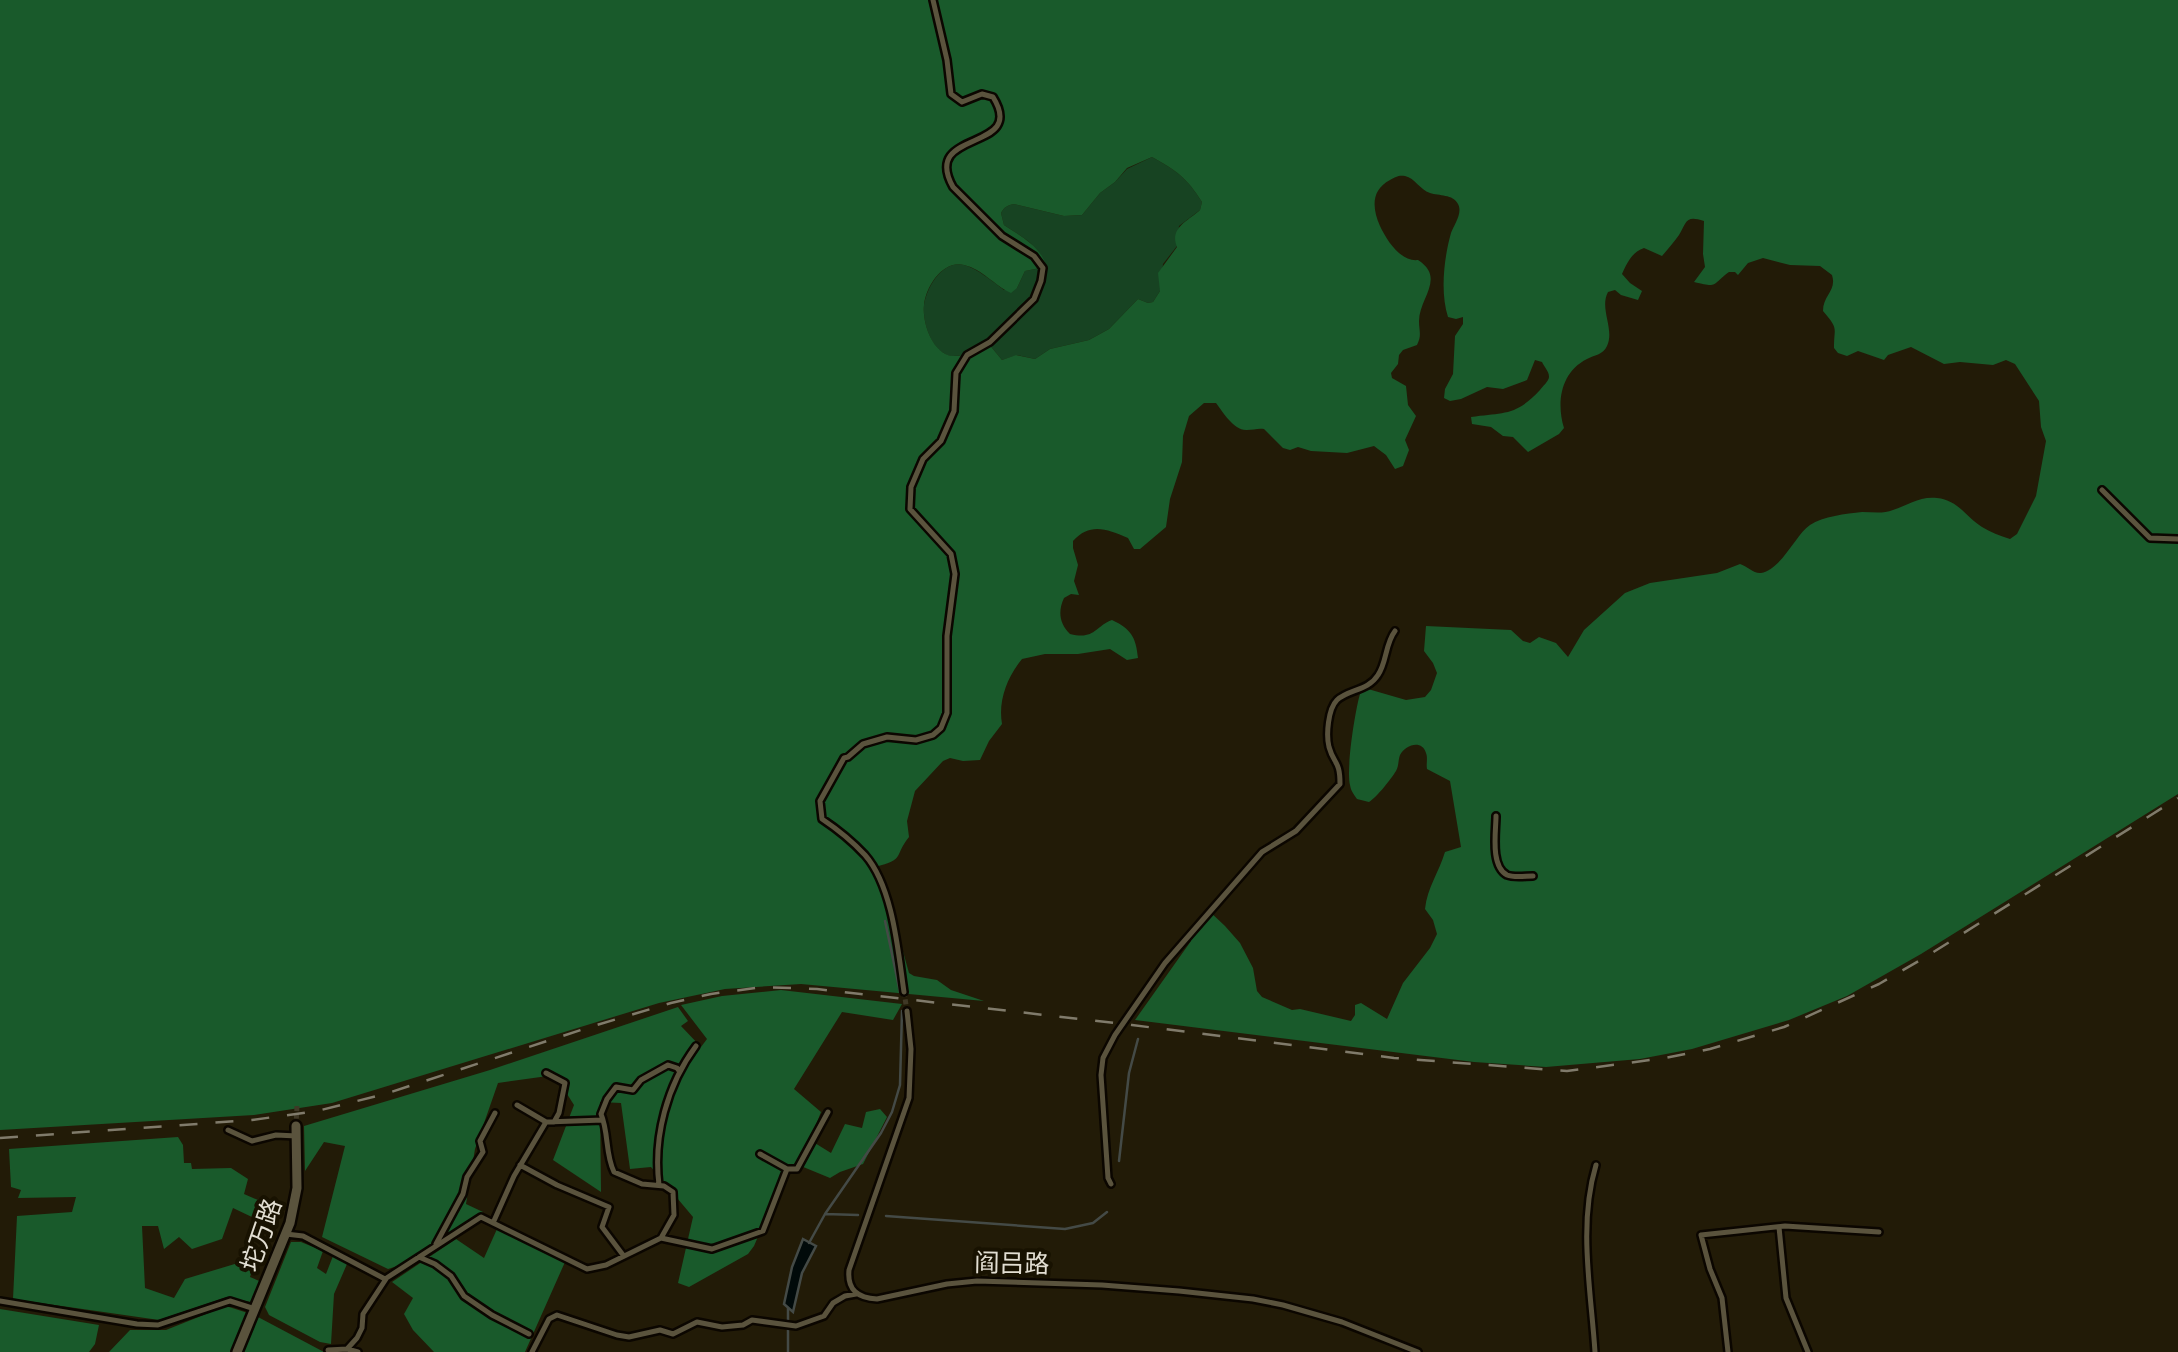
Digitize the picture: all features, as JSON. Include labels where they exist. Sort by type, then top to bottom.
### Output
[{"type":"main road","name":"坨万路","points":[[237,1352],[286,1234],[296,1198],[296,1131]]},
{"type":"street","points":[[904,992],[887,896],[868,858],[822,819],[820,801],[844,758],[863,744],[887,737],[916,740],[941,728],[947,713],[947,636],[955,574],[951,554],[910,509],[910,487],[924,459],[941,441],[954,411],[956,372],[967,355],[990,342],[1034,299],[1043,268],[1034,256],[1002,236],[948,179],[950,154],[991,134],[1000,119],[1000,108],[993,97],[982,94],[962,102],[951,94],[933,0]]},
{"type":"street","points":[[2102,490],[2150,538],[2178,538]]},
{"type":"street","points":[[1111,1184],[1102,1092],[1103,1058],[1143,993],[1218,901],[1262,852],[1296,831],[1340,784],[1340,766],[1328,745],[1330,712],[1338,699],[1366,688],[1380,674],[1388,640],[1395,631]]},
{"type":"street","points":[[1496,816],[1499,868],[1510,876],[1533,876]]},
{"type":"street","points":[[532,1352],[549,1319],[557,1315],[629,1337],[660,1330],[673,1334],[696,1322],[722,1327],[752,1320],[796,1326],[824,1316],[833,1302],[856,1294],[849,1284],[849,1270],[909,1098],[911,1049],[907,1011]]},
{"type":"street","points":[[660,1185],[656,1162],[668,1099],[696,1046]]},
{"type":"street","points":[[347,1349],[362,1328],[363,1314],[386,1279],[480,1217],[587,1269],[660,1238],[674,1215],[673,1192],[614,1172],[601,1114],[616,1087],[633,1090],[641,1080],[668,1064],[680,1072]]},
{"type":"street","points":[[494,1223],[520,1165],[559,1112],[564,1084],[546,1073]]},
{"type":"street","points":[[517,1105],[550,1122],[603,1120]]},
{"type":"street","points":[[760,1154],[787,1169],[797,1169],[828,1112]]},
{"type":"street","points":[[435,1247],[463,1194],[467,1177],[484,1152],[480,1142],[495,1114]]},
{"type":"street","points":[[228,1130],[252,1142],[296,1131]]},
{"type":"street","points":[[520,1165],[609,1207],[602,1227],[623,1255]]},
{"type":"street","points":[[1595,1352],[1586,1240],[1588,1192],[1596,1165]]},
{"type":"street","points":[[660,1238],[712,1249],[763,1231],[787,1169]]},
{"type":"street","points":[[1728,1352],[1722,1298],[1701,1235],[1785,1226],[1878,1232]]},
{"type":"street","points":[[1779,1227],[1786,1298],[1808,1352]]},
{"type":"street","points":[[286,1234],[303,1236],[386,1279]]},
{"type":"street","points":[[419,1258],[451,1276],[464,1296],[529,1334]]},
{"type":"street","name":"阎吕路","points":[[856,1294],[877,1299],[947,1284],[986,1281],[1217,1294],[1283,1305],[1342,1322],[1418,1352]]},
{"type":"street","points":[[0,1301],[158,1325],[230,1301],[255,1309]]},
{"type":"street","points":[[328,1350],[358,1352]]},
{"type":"green space","points":[[0,0],[2178,0],[2178,794],[1847,996],[1789,1020],[1692,1049],[1640,1059],[1546,1067],[1474,1062],[1135,1020],[1191,941],[1187,935],[1208,910],[1240,943],[1262,997],[1292,1010],[1351,1021],[1355,1005],[1361,1003],[1387,1019],[1403,983],[1437,934],[1425,909],[1445,852],[1461,847],[1450,781],[1427,769],[1427,755],[1421,746],[1409,746],[1402,751],[1396,771],[1369,802],[1357,799],[1351,789],[1350,754],[1360,694],[1368,689],[1406,700],[1425,697],[1431,690],[1437,673],[1424,651],[1426,626],[1511,630],[1523,641],[1530,643],[1539,637],[1556,643],[1568,657],[1584,630],[1625,593],[1650,583],[1717,573],[1740,564],[1756,572],[1769,570],[1805,529],[1821,519],[1885,512],[1937,498],[1956,505],[1985,529],[2010,539],[2017,534],[2036,496],[2046,441],[2039,401],[2015,364],[2006,360],[1993,365],[1944,364],[1911,347],[1884,360],[1858,351],[1847,356],[1838,353],[1834,348],[1834,325],[1823,311],[1833,285],[1832,275],[1820,266],[1790,265],[1763,258],[1748,263],[1738,275],[1729,272],[1714,284],[1694,282],[1705,267],[1704,221],[1698,219],[1687,221],[1662,256],[1644,248],[1630,258],[1622,274],[1642,291],[1638,300],[1615,290],[1608,292],[1607,346],[1578,365],[1566,380],[1561,398],[1564,428],[1559,434],[1528,452],[1513,437],[1472,424],[1471,417],[1508,412],[1523,405],[1549,375],[1542,362],[1535,360],[1527,380],[1503,389],[1487,387],[1461,399],[1444,398],[1453,374],[1455,336],[1463,324],[1463,317],[1448,317],[1444,286],[1446,253],[1459,208],[1453,198],[1426,191],[1412,179],[1401,176],[1384,184],[1376,194],[1377,219],[1395,249],[1426,267],[1431,281],[1420,313],[1419,342],[1403,350],[1391,373],[1392,378],[1406,386],[1408,405],[1416,416],[1405,440],[1409,450],[1403,466],[1395,469],[1374,446],[1347,453],[1283,448],[1264,429],[1242,429],[1216,403],[1204,403],[1189,416],[1166,527],[1140,549],[1134,549],[1128,538],[1099,529],[1086,531],[1073,541],[1078,565],[1074,581],[1079,595],[1064,598],[1060,612],[1064,626],[1070,634],[1085,635],[1112,620],[1131,634],[1138,658],[1127,660],[1110,649],[1022,659],[1005,690],[1002,724],[980,760],[943,761],[915,791],[907,821],[909,837],[898,856],[875,867],[909,973],[937,980],[951,990],[984,1001],[801,984],[725,989],[659,1003],[332,1103],[254,1115],[0,1130]],"holes":[[[1152,157],[1175,171],[1202,202],[1200,210],[1178,230],[1177,247],[1158,273],[1160,291],[1153,302],[1138,299],[1109,329],[1089,340],[1050,349],[1035,359],[1016,355],[1002,360],[988,343],[952,356],[939,349],[927,328],[924,305],[928,290],[943,270],[956,265],[971,267],[1011,293],[1025,271],[1045,263],[1033,246],[1004,225],[1001,213],[1005,208],[1014,204],[1064,216],[1082,215],[1127,168]]]},
{"type":"green space","points":[[1152,157],[1181,176],[1202,202],[1200,210],[1179,226],[1177,246],[1163,264],[1160,291],[1153,302],[1138,299],[1109,329],[1089,340],[1050,349],[1035,359],[1017,355],[1002,360],[988,343],[956,356],[938,349],[927,328],[924,305],[932,283],[943,270],[964,265],[1004,290],[1017,288],[1025,271],[1044,264],[1034,246],[1004,225],[1001,213],[1005,208],[1014,204],[1064,216],[1082,215],[1127,169]]},
{"type":"green space","points":[[781,990],[902,1004],[893,1020],[842,1012],[794,1089],[821,1112],[810,1140],[831,1153],[845,1124],[862,1128],[866,1112],[880,1109],[887,1117],[863,1164],[830,1178],[796,1164],[788,1166],[748,1254],[689,1287],[678,1283],[693,1217],[651,1167],[630,1169],[621,1103],[600,1102],[601,1192],[553,1160],[574,1105],[555,1075],[498,1083],[475,1149],[466,1204],[483,1212],[404,1264],[388,1269],[322,1237],[345,1146],[324,1142],[305,1171],[304,1126],[490,1070],[678,1007],[688,1021],[681,1026],[701,1047],[707,1039],[681,1005]]},
{"type":"green space","points":[[178,1137],[183,1145],[184,1163],[191,1163],[192,1169],[231,1168],[248,1179],[244,1194],[265,1203],[254,1218],[233,1208],[222,1239],[192,1249],[179,1237],[164,1249],[158,1226],[142,1226],[145,1288],[174,1298],[185,1279],[238,1263],[242,1255],[255,1262],[250,1277],[264,1283],[255,1303],[227,1297],[159,1320],[13,1299],[17,1216],[72,1212],[76,1197],[18,1198],[21,1190],[11,1187],[9,1149]]},
{"type":"green space","points":[[497,1229],[565,1262],[525,1352],[434,1352],[404,1314],[413,1298],[392,1282],[456,1239],[484,1258]]},
{"type":"green space","points":[[291,1242],[323,1251],[317,1268],[326,1274],[333,1256],[347,1264],[334,1294],[331,1344],[269,1315],[265,1307]]},
{"type":"green space","points":[[226,1306],[251,1314],[235,1352],[109,1352],[130,1330],[166,1330]]},
{"type":"green space","points":[[0,1309],[99,1325],[95,1344],[89,1352],[0,1352]]},
{"type":"green space","points":[[258,1317],[324,1352],[244,1352]]},
{"type":"shaded area","points":[[803,1239],[816,1246],[802,1273],[793,1312],[784,1304]]},
{"type":"waterway","points":[[885,921],[900,992]]},
{"type":"waterway","points":[[809,1243],[892,1112],[900,1085],[902,1011]]},
{"type":"waterway","points":[[1119,1161],[1129,1073],[1138,1039]]},
{"type":"waterway","points":[[886,1216],[1065,1229],[1093,1223],[1107,1212]]},
{"type":"waterway","points":[[825,1214],[858,1215]]},
{"type":"waterway","points":[[788,1308],[788,1352]]},
{"type":"tunnel","points":[[904,992],[907,1011]]},
{"type":"tunnel","points":[[296,1126],[297,1106]]},
{"type":"railway","points":[[0,1138],[252,1120],[317,1111],[385,1094],[671,1003],[762,987],[817,989],[1394,1058],[1567,1071],[1665,1058],[1784,1027],[1879,984],[2178,798]]}]
